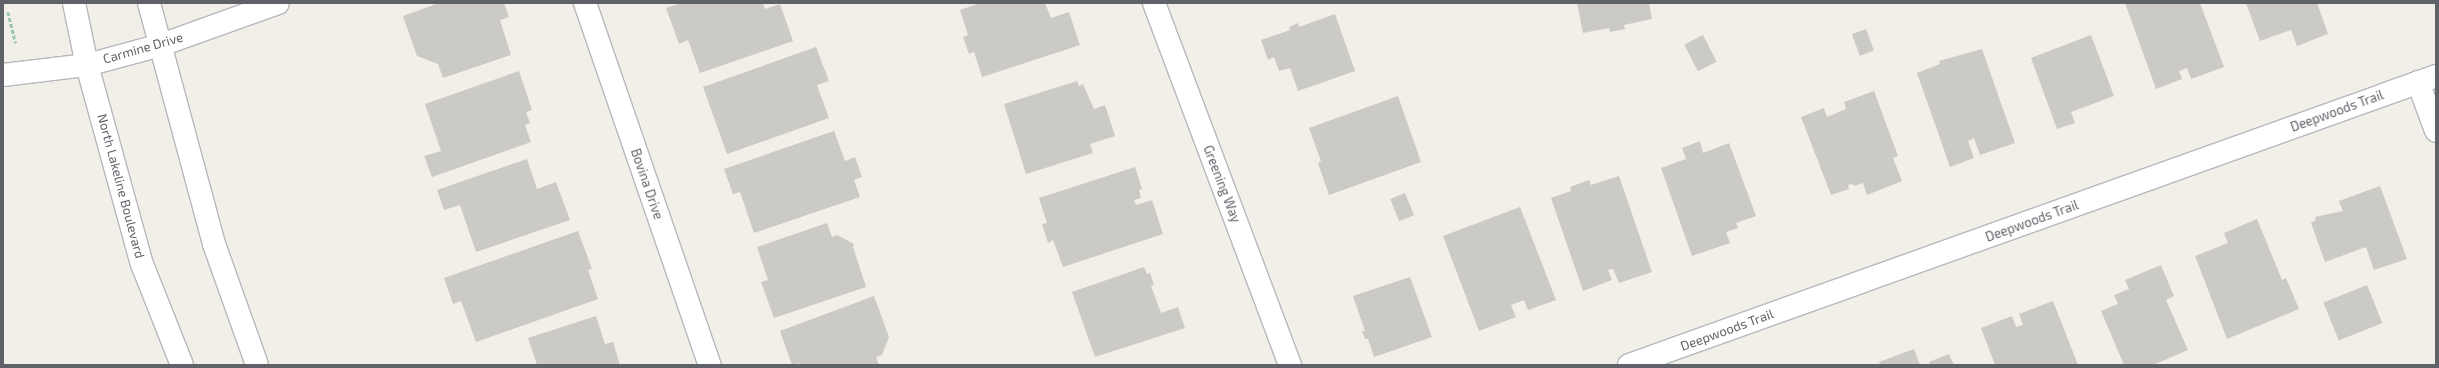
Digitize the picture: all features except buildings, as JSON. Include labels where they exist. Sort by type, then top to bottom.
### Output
[{"type":"street","name":"North Lakeline Boulevard","points":[[74,3],[87,64],[142,264],[182,365]]},
{"type":"street","points":[[149,3],[214,244],[257,365]]},
{"type":"street","name":"Carmine Drive","points":[[3,75],[87,64],[161,45],[278,3]]},
{"type":"street","name":"Bovina Drive","points":[[585,3],[710,365]]},
{"type":"street","name":"Greening Way","points":[[1154,3],[1290,365]]},
{"type":"street","points":[[2427,79],[2436,131]]},
{"type":"street","name":"Deepwoods Trail","points":[[1629,365],[2427,79]]},
{"type":"path","points":[[8,12],[17,48]]}]
